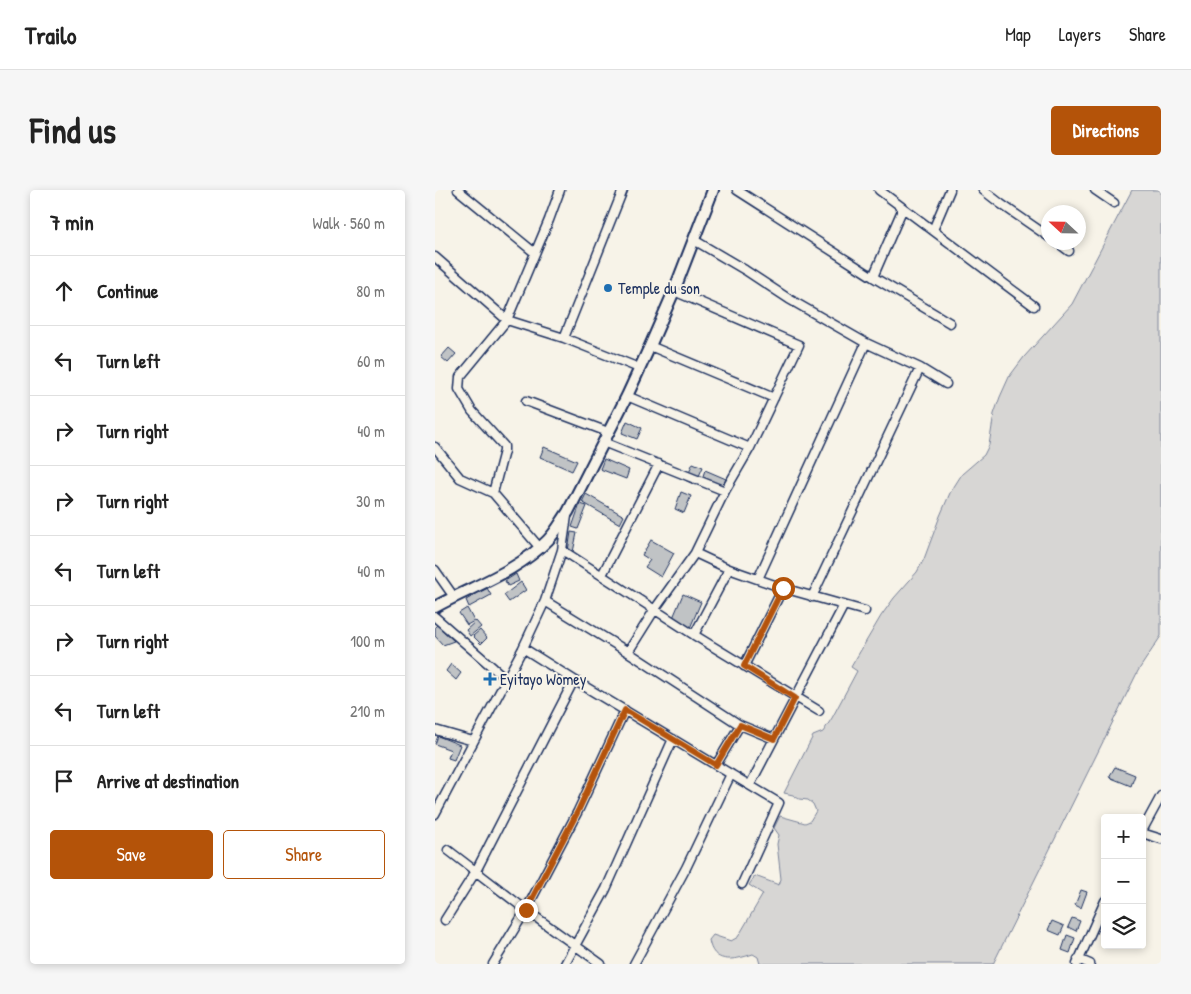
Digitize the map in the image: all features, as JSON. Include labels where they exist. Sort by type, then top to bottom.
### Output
[{"type":"main road","points":[[435,607],[518,564],[540,548],[556,530],[568,512],[627,396],[650,346],[674,291],[713,190]]},
{"type":"street","points":[[458,190],[535,253]]},
{"type":"street","points":[[493,493],[504,452],[503,446],[472,411],[459,389],[460,377],[507,320],[561,190]]},
{"type":"street","points":[[564,338],[623,190]]},
{"type":"street","points":[[737,190],[873,277],[950,323]]},
{"type":"street","points":[[879,190],[1034,306]]},
{"type":"street","points":[[933,230],[950,190]]},
{"type":"street","points":[[983,190],[1041,232]]},
{"type":"street","points":[[1095,190],[1114,204]]},
{"type":"street","points":[[873,277],[903,208]]},
{"type":"street","points":[[694,240],[789,299],[866,343],[921,368],[946,384]]},
{"type":"street","points":[[435,257],[507,320],[564,338],[639,368]]},
{"type":"street","points":[[628,652],[655,609],[695,553],[725,492],[750,448],[799,345],[674,291]]},
{"type":"street","points":[[758,579],[866,343]]},
{"type":"street","points":[[650,346],[774,398]]},
{"type":"street","points":[[812,597],[921,368]]},
{"type":"street","points":[[627,396],[750,448]]},
{"type":"street","points":[[526,401],[606,437],[659,464],[725,492]]},
{"type":"street","points":[[435,447],[460,478],[493,493],[540,548]]},
{"type":"street","points":[[602,575],[659,464]]},
{"type":"street","points":[[435,814],[523,648],[545,602],[562,550],[568,512]]},
{"type":"street","points":[[562,550],[694,635],[819,711]]},
{"type":"street","points":[[695,553],[729,569],[783,588],[865,611]]},
{"type":"street","points":[[694,635],[729,569]]},
{"type":"street","points":[[435,570],[454,597]]},
{"type":"street","points":[[744,666],[783,588]]},
{"type":"street","points":[[545,602],[628,652],[740,725],[774,739]]},
{"type":"street","points":[[750,786],[844,605]]},
{"type":"street","points":[[435,617],[506,679]]},
{"type":"street","points":[[523,648],[779,803],[742,884]]},
{"type":"street","points":[[445,920],[476,871],[574,680]]},
{"type":"street","points":[[493,964],[526,910],[578,811],[625,710]]},
{"type":"street","points":[[716,765],[740,725]]},
{"type":"street","points":[[435,730],[473,741]]},
{"type":"street","points":[[565,964],[607,889],[673,739]]},
{"type":"street","points":[[634,964],[686,868],[731,774]]},
{"type":"street","points":[[1146,824],[1161,796]]},
{"type":"street","points":[[1146,834],[1161,840]]},
{"type":"street","points":[[448,850],[526,910],[601,964]]},
{"type":"street","points":[[1090,964],[1077,962],[1104,904]]},
{"type":"shaded area","points":[[1132,190],[1161,190],[1161,636],[1138,671],[993,964],[760,964],[758,957],[753,954],[731,959],[719,957],[711,948],[709,940],[713,935],[731,941],[738,937],[763,894],[749,885],[755,876],[779,885],[781,879],[777,844],[779,835],[774,828],[780,816],[805,823],[810,821],[816,811],[813,804],[808,800],[799,799],[784,793],[813,736],[823,732],[832,718],[857,671],[851,667],[881,616],[917,572],[950,493],[962,474],[984,455],[989,445],[994,414],[1009,377],[1024,357],[1072,304]]},
{"type":"building","points":[[449,348],[456,354],[448,363],[441,357]]},
{"type":"building","points":[[627,421],[642,428],[637,439],[622,433]]},
{"type":"building","points":[[544,447],[577,461],[572,471],[540,457]]},
{"type":"building","points":[[604,459],[629,470],[626,479],[600,469]]},
{"type":"building","points":[[693,463],[703,467],[695,485],[685,480]]},
{"type":"building","points":[[705,470],[726,479],[722,487],[702,479]]},
{"type":"building","points":[[681,492],[691,496],[684,513],[675,509]]},
{"type":"building","points":[[586,494],[624,516],[620,524],[582,502]]},
{"type":"building","points":[[580,504],[587,506],[578,529],[572,527]]},
{"type":"building","points":[[571,532],[577,533],[573,552],[568,551]]},
{"type":"building","points":[[651,540],[674,553],[661,577],[645,567],[650,560],[642,555]]},
{"type":"building","points":[[516,574],[519,581],[508,586],[505,581]]},
{"type":"building","points":[[521,582],[526,590],[509,602],[504,595]]},
{"type":"building","points":[[487,588],[491,595],[469,607],[466,600]]},
{"type":"building","points":[[683,594],[701,602],[690,628],[672,620]]},
{"type":"building","points":[[467,608],[474,621],[467,625],[459,613]]},
{"type":"building","points":[[476,621],[481,627],[470,636],[466,630]]},
{"type":"building","points":[[437,625],[454,641],[443,645],[435,636],[435,627]]},
{"type":"building","points":[[480,630],[487,638],[481,644],[473,636]]},
{"type":"building","points":[[451,664],[461,673],[456,680],[446,671]]},
{"type":"building","points":[[438,736],[460,745],[454,760],[448,758],[451,750],[435,744]]},
{"type":"building","points":[[1115,767],[1135,775],[1131,786],[1109,777]]},
{"type":"building","points":[[1081,890],[1087,892],[1081,908],[1075,905]]},
{"type":"building","points":[[1072,918],[1080,921],[1076,931],[1068,927]]},
{"type":"building","points":[[1052,921],[1064,926],[1060,935],[1048,930]]},
{"type":"building","points":[[1067,935],[1075,938],[1070,953],[1062,950]]},
{"type":"place","name":"Temple du son","points":[[608,288]]},
{"type":"place","name":"Eyitayo Womey","points":[[490,679]]},
{"type":"route","points":[[526,910],[578,811],[625,710],[716,765],[740,725],[774,739],[795,698],[744,666],[783,588]]}]
